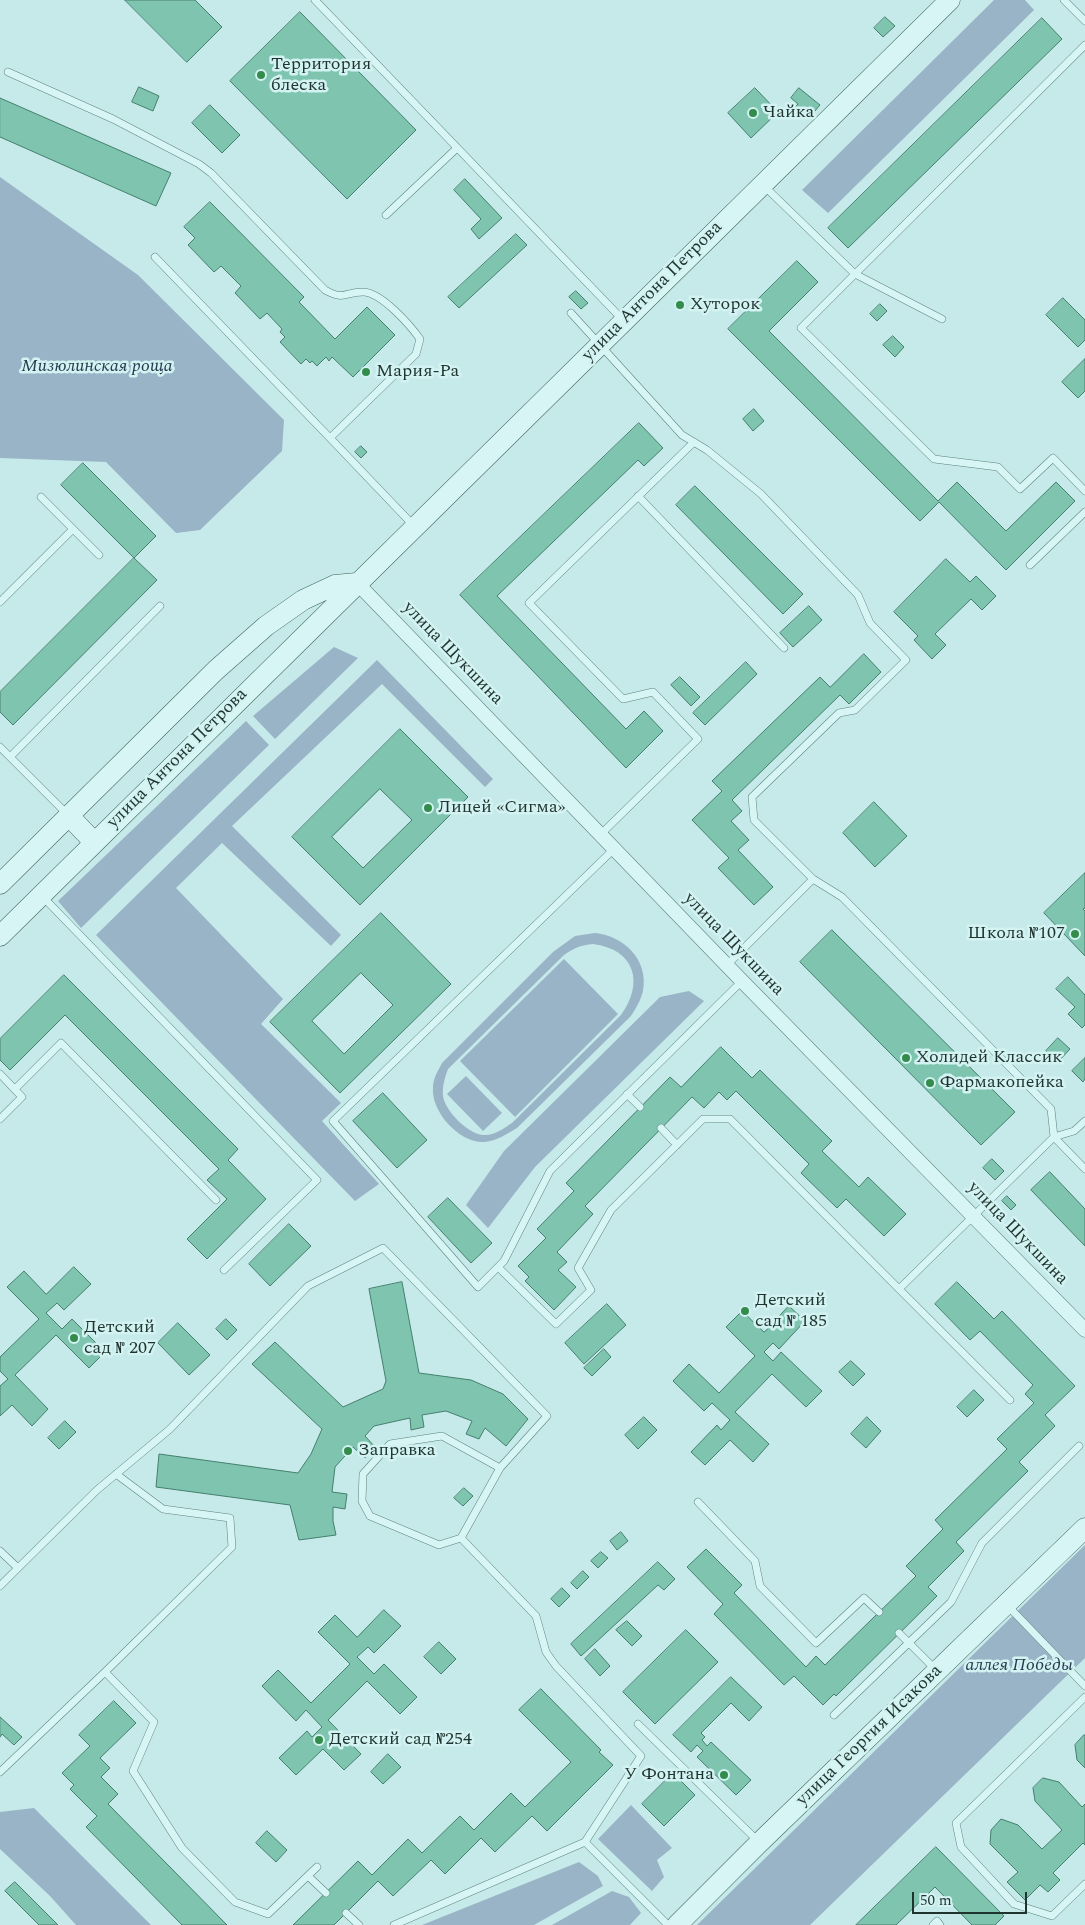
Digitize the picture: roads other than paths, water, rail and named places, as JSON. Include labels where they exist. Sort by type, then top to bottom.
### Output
[{"type":"street","name":"улица Антона Петрова","points":[[0,936],[950,0]]},
{"type":"street","name":"улица Антона Петрова","points":[[0,884],[216,670],[266,626],[303,600],[335,586],[357,583]]},
{"type":"street","name":"улица Шукшина","points":[[357,583],[742,981],[1085,1330]]},
{"type":"street","points":[[69,816],[94,842]]},
{"type":"street","name":"улица Георгия Исакова","points":[[677,1925],[759,1843],[1085,1528]]},
{"type":"lane","points":[[315,0],[624,321]]},
{"type":"lane","points":[[1064,0],[1085,21]]},
{"type":"lane","points":[[1085,45],[801,328],[934,459],[998,467],[1020,489],[1053,458],[1085,491]]},
{"type":"lane","points":[[8,72],[113,119],[199,164],[212,173],[325,290],[336,296],[363,292],[378,297],[412,327],[420,339],[416,354],[330,438]]},
{"type":"lane","points":[[386,215],[457,148]]},
{"type":"lane","points":[[763,185],[855,274],[942,319]]},
{"type":"lane","points":[[155,257],[414,526]]},
{"type":"lane","points":[[570,313],[682,435],[708,450],[761,494],[858,595],[870,624],[906,660],[854,710],[839,713],[752,797],[754,820],[813,879],[842,897],[1051,1109],[1054,1137],[1085,1169]]},
{"type":"lane","points":[[600,835],[698,739],[652,692],[622,700],[529,603],[694,442]]},
{"type":"lane","points":[[638,496],[784,648]]},
{"type":"lane","points":[[41,497],[99,555]]},
{"type":"lane","points":[[1030,565],[1085,512]]},
{"type":"lane","points":[[0,602],[73,529]]},
{"type":"lane","points":[[10,757],[160,606]]},
{"type":"lane","points":[[0,747],[69,816]]},
{"type":"lane","points":[[614,849],[333,1121],[478,1288],[504,1261],[550,1171],[742,981]]},
{"type":"lane","points":[[727,965],[813,879]]},
{"type":"lane","points":[[41,895],[317,1180],[224,1270]]},
{"type":"lane","points":[[15,1089],[61,1043],[216,1200]]},
{"type":"lane","points":[[0,1074],[22,1097],[0,1119]]},
{"type":"lane","points":[[627,1094],[640,1107]]},
{"type":"lane","points":[[498,1267],[556,1324],[591,1290],[578,1268],[611,1210],[703,1119],[730,1119],[1010,1400]]},
{"type":"lane","points":[[899,1289],[1054,1137],[1074,1132],[1085,1121]]},
{"type":"lane","points":[[661,1128],[677,1145]]},
{"type":"lane","points":[[0,1586],[97,1490],[170,1430],[308,1286],[383,1248],[547,1416],[500,1468],[461,1538],[439,1545],[370,1516],[362,1501],[363,1474],[390,1444],[442,1436],[500,1468]]},
{"type":"lane","points":[[834,1715],[950,1602],[982,1543],[1079,1446]]},
{"type":"lane","points":[[0,1772],[232,1547],[230,1518],[164,1509],[116,1474]]},
{"type":"lane","points":[[698,1502],[755,1561],[760,1586],[816,1643],[864,1598],[879,1612]]},
{"type":"lane","points":[[394,1925],[585,1842],[641,1756],[556,1666],[546,1652],[536,1616],[461,1538]]},
{"type":"lane","points":[[0,1551],[18,1568]]},
{"type":"lane","points":[[1006,1605],[1085,1686]]},
{"type":"lane","points":[[899,1633],[937,1671]]},
{"type":"lane","points":[[105,1672],[154,1722],[133,1771],[182,1848],[235,1902],[268,1914],[317,1867]]},
{"type":"lane","points":[[1085,1697],[956,1823],[961,1847],[1014,1904],[1052,1916],[1085,1884]]},
{"type":"lane","points":[[638,1724],[759,1843]]},
{"type":"lane","points":[[585,1842],[668,1925]]},
{"type":"lane","points":[[308,1876],[326,1893]]},
{"type":"lane","points":[[346,1913],[359,1925]]},
{"type":"lane","points":[[933,1925],[936,1922],[940,1925]]},
{"type":"place","name":"Территория блеска","points":[[261,75]]},
{"type":"place","name":"Чайка","points":[[753,113]]},
{"type":"place","name":"Хуторок","points":[[680,305]]},
{"type":"place","name":"Мария-Ра","points":[[366,372]]},
{"type":"place","name":"Лицей «Сигма»","points":[[428,808]]},
{"type":"place","name":"Школа №107","points":[[1075,934]]},
{"type":"place","name":"Холидей Классик","points":[[906,1058]]},
{"type":"place","name":"Фармакопейка","points":[[930,1083]]},
{"type":"place","name":"Детский сад № 185","points":[[745,1311]]},
{"type":"place","name":"Детский сад № 207","points":[[74,1338]]},
{"type":"place","name":"Заправка","points":[[348,1451]]},
{"type":"place","name":"Детский сад №254","points":[[319,1740]]},
{"type":"place","name":"У Фонтана","points":[[724,1775]]},
{"type":"park label","name":"Мизюлинская роща","points":[[97,367]]},
{"type":"park label","name":"аллея Победы","points":[[1019,1666]]}]
